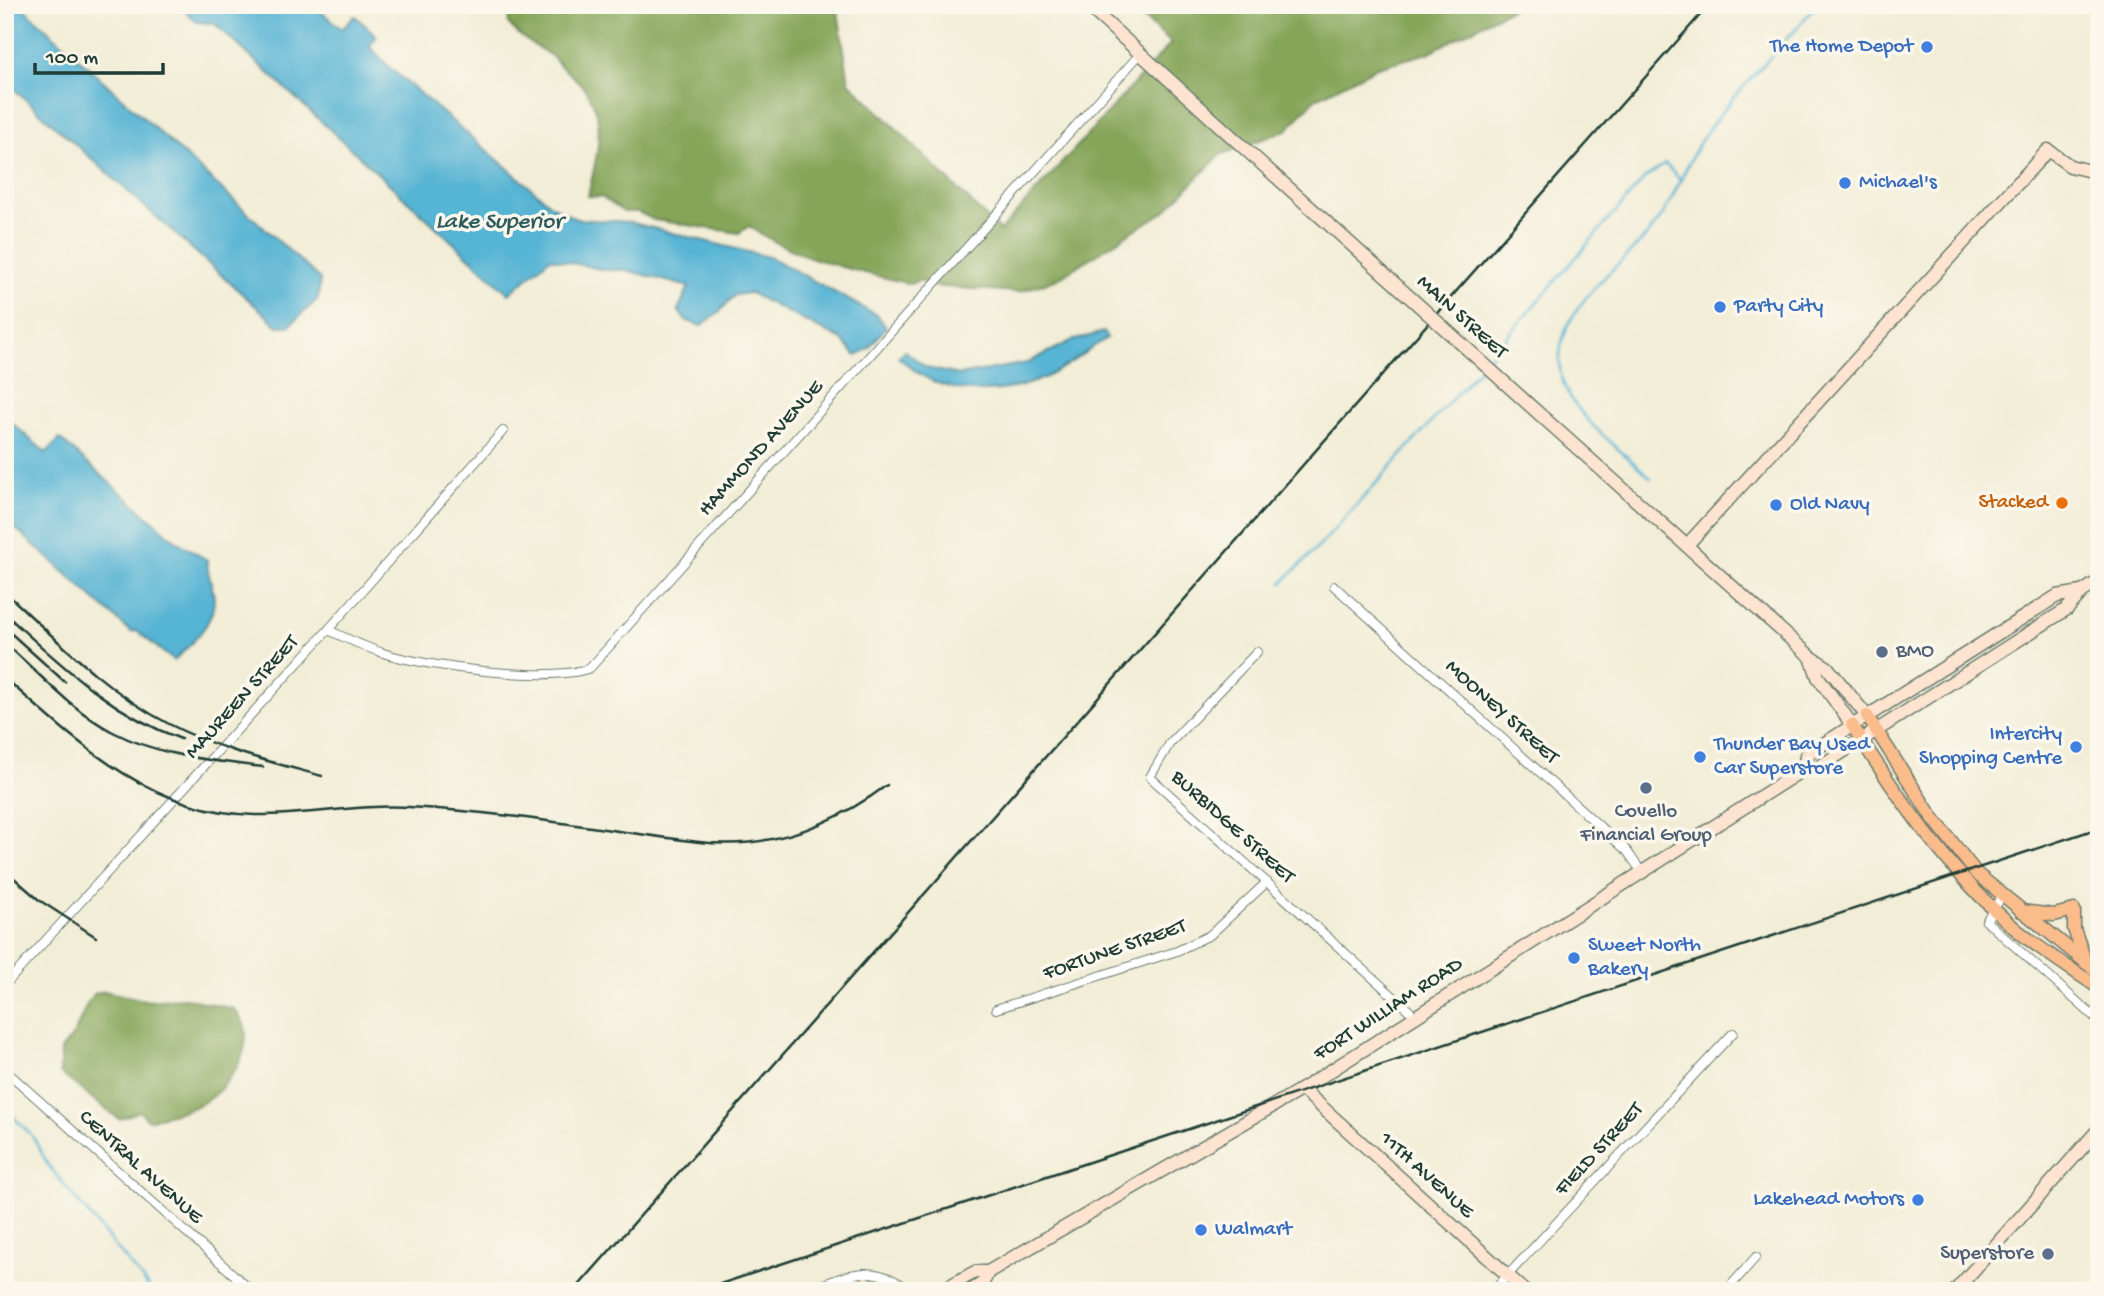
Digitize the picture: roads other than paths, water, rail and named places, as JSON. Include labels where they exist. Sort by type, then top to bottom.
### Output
[{"type":"main road","points":[[1867,716],[1958,853],[2020,911],[2099,973]]},
{"type":"main road","points":[[1853,725],[1920,828],[1958,874],[2036,946],[2099,988]]},
{"type":"main road","points":[[2020,911],[2054,915],[2074,910],[2074,929],[2086,963]]},
{"type":"street","name":"MAIN STREET","points":[[1087,5],[1546,420],[1811,657],[1827,667],[1867,716]]},
{"type":"street","name":"HAMMOND AVENUE","points":[[328,630],[383,653],[446,666],[564,675],[590,668],[1140,54]]},
{"type":"street","points":[[1687,545],[2048,150],[2070,166],[2099,173]]},
{"type":"street","name":"MAUREEN STREET","points":[[5,985],[328,630],[503,431]]},
{"type":"street","name":"FORT WILLIAM ROAD","points":[[940,1291],[975,1272],[988,1272],[1302,1089],[1414,1015],[1804,769],[1819,767],[1877,731],[2067,609],[2082,592],[2099,581]]},
{"type":"street","name":"MOONEY STREET","points":[[1334,586],[1627,851],[1641,871]]},
{"type":"street","name":"FORT WILLIAM ROAD","points":[[1804,769],[1806,755],[1867,716],[2057,596],[2082,592]]},
{"type":"street","name":"BURBIDGE STREET","points":[[1258,652],[1170,743],[1150,777],[1414,1015]]},
{"type":"street","name":"MAIN STREET","points":[[1811,657],[1818,677],[1853,725]]},
{"type":"street","name":"FORTUNE STREET","points":[[996,1009],[1158,957],[1210,935],[1267,882]]},
{"type":"street","points":[[2003,896],[1986,921],[2099,1021]]},
{"type":"street","name":"FIELD STREET","points":[[1493,1291],[1733,1032]]},
{"type":"street","name":"CENTRAL AVENUE","points":[[5,1070],[252,1291]]},
{"type":"street","name":"11TH AVENUE","points":[[1302,1089],[1525,1291]]},
{"type":"street","points":[[1955,1291],[2099,1129]]},
{"type":"street","points":[[1726,1291],[1756,1257]]},
{"type":"street","points":[[806,1291],[858,1271],[894,1278],[911,1291]]},
{"type":"street","name":"FORT WILLIAM ROAD","points":[[970,1291],[983,1283],[988,1272]]},
{"type":"street","points":[[832,1281],[892,1291]]},
{"type":"water","points":[[5,5],[20,5],[320,279],[318,299],[289,326],[278,326],[5,81]]},
{"type":"water","name":"Lake Superior","points":[[179,5],[313,5],[342,29],[355,16],[377,36],[369,46],[390,68],[552,206],[576,219],[629,222],[772,258],[878,316],[886,327],[869,348],[856,356],[842,340],[750,293],[735,295],[701,326],[685,320],[678,310],[689,287],[626,270],[605,270],[550,258],[509,294],[214,23],[197,22]]},
{"type":"water","points":[[1104,332],[1107,338],[1056,372],[1034,382],[1002,390],[969,390],[937,383],[898,357],[905,351],[927,368],[959,375],[1027,363],[1071,341]]},
{"type":"water","points":[[5,417],[46,453],[60,439],[175,540],[207,560],[213,592],[212,612],[196,638],[174,661],[137,631],[131,632],[5,519]]},
{"type":"waterway","points":[[1651,478],[1598,431],[1574,403],[1561,375],[1560,352],[1566,331],[1576,311],[1590,293],[1639,244],[1661,217],[1698,146],[1717,118],[1816,5]]},
{"type":"waterway","points":[[1485,362],[1645,178],[1665,164],[1681,180]]},
{"type":"waterway","points":[[1282,583],[1325,540],[1481,367]]},
{"type":"waterway","points":[[5,1108],[33,1137],[48,1165],[152,1291]]},
{"type":"railway","points":[[574,1291],[1709,5]]},
{"type":"railway","points":[[5,592],[103,681],[146,711],[206,741],[322,776]]},
{"type":"railway","points":[[5,614],[108,701],[155,728],[181,739]]},
{"type":"railway","points":[[5,628],[65,682]]},
{"type":"railway","points":[[5,643],[70,703],[113,732],[167,752],[263,767]]},
{"type":"railway","points":[[5,678],[60,727],[118,770],[149,788],[182,802],[217,811],[274,815],[371,807],[409,807],[482,813],[725,844],[798,832],[844,812],[887,785]]},
{"type":"railway","points":[[699,1291],[2099,828]]},
{"type":"railway","points":[[5,870],[39,900],[96,937]]},
{"type":"place","name":"The Home Depot","points":[[1927,47]]},
{"type":"place","name":"Michael's","points":[[1845,183]]},
{"type":"place","name":"Party City","points":[[1720,307]]},
{"type":"place","name":"Stacked","points":[[2062,503]]},
{"type":"place","name":"Old Navy","points":[[1776,505]]},
{"type":"place","name":"BMO","points":[[1882,652]]},
{"type":"place","name":"Intercity Shopping Centre","points":[[2076,747]]},
{"type":"place","name":"Thunder Bay Used Car Superstore","points":[[1700,757]]},
{"type":"place","name":"Covello Financial Group","points":[[1646,788]]},
{"type":"place","name":"Sweet North Bakery","points":[[1574,958]]},
{"type":"place","name":"Lakehead Motors","points":[[1918,1200]]},
{"type":"place","name":"Walmart","points":[[1201,1230]]},
{"type":"place","name":"Superstore","points":[[2048,1254]]}]
